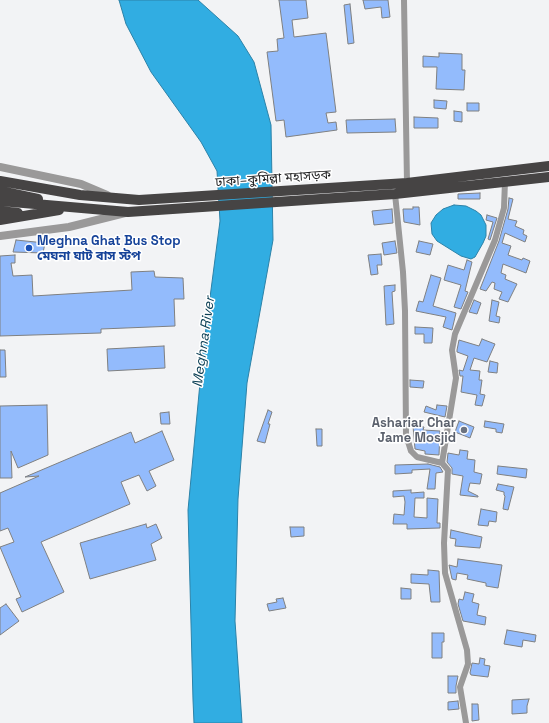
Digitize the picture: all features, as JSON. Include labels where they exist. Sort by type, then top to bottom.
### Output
[{"type":"highway","name":"ঢাকা–কুমিল্লা মহাসড়ক","points":[[0,198],[128,212],[320,194],[549,166]]},
{"type":"highway","name":"ঢাকা–কুমিল্লা মহাসড়ক","points":[[0,181],[115,199],[139,200],[320,194],[395,194],[549,177]]},
{"type":"highway","name":"ঢাকা–কুমিল্লা মহাসড়ক","points":[[0,191],[79,207]]},
{"type":"highway","name":"ঢাকা–কুমিল্লা মহাসড়ক","points":[[0,194],[79,207]]},
{"type":"highway","name":"ঢাকা–কুমিল্লা মহাসড়ক","points":[[0,201],[79,207]]},
{"type":"highway","name":"ঢাকা–কুমিল্লা মহাসড়ক","points":[[0,206],[79,207]]},
{"type":"highway","name":"ঢাকা–কুমিল্লা মহাসড়ক","points":[[0,216],[79,207]]},
{"type":"highway","name":"ঢাকা–কুমিল্লা মহাসড়ক","points":[[0,211],[28,214]]},
{"type":"highway","name":"ঢাকা–কুমিল্লা মহাসড়ক","points":[[0,220],[28,214]]},
{"type":"street","points":[[404,0],[407,183]]},
{"type":"street","points":[[0,167],[81,184],[115,199]]},
{"type":"street","points":[[442,463],[456,378],[452,350],[455,334],[495,240],[504,208],[505,181]]},
{"type":"street","points":[[395,194],[403,272],[405,312],[406,435],[411,451],[417,457],[442,463],[448,470],[444,543],[445,573],[467,650],[468,664],[460,687],[466,723]]},
{"type":"street","points":[[0,236],[69,228],[128,212]]},
{"type":"water","points":[[119,0],[198,0],[238,36],[254,62],[271,125],[273,240],[247,383],[238,499],[235,621],[242,723],[194,723],[188,510],[203,351],[220,221],[217,171],[201,142],[151,72],[126,24]]},
{"type":"water","points":[[454,205],[466,206],[476,211],[481,215],[486,225],[486,236],[483,243],[475,257],[471,259],[461,256],[437,241],[432,234],[431,223],[436,215],[443,209]]},
{"type":"building","points":[[279,0],[306,0],[308,18],[292,20],[294,37],[326,33],[336,112],[326,113],[328,123],[336,122],[337,130],[286,137],[284,120],[276,121],[267,52],[278,51],[277,39],[284,38]]},
{"type":"building","points":[[363,0],[388,0],[390,17],[382,18],[381,7],[365,9]]},
{"type":"building","points":[[350,4],[354,43],[348,44],[344,5]]},
{"type":"building","points":[[439,53],[462,54],[462,70],[465,70],[464,90],[436,89],[437,67],[423,67],[423,56],[439,57]]},
{"type":"building","points":[[434,100],[447,101],[446,109],[434,108]]},
{"type":"building","points":[[467,103],[479,103],[479,111],[467,111]]},
{"type":"building","points":[[454,111],[462,112],[462,122],[454,121]]},
{"type":"building","points":[[414,117],[438,118],[438,128],[414,128]]},
{"type":"building","points":[[395,119],[396,132],[347,133],[346,120]]},
{"type":"building","points":[[480,193],[480,199],[458,199],[458,194]]},
{"type":"building","points":[[509,198],[513,199],[508,219],[517,221],[515,226],[524,230],[523,234],[527,236],[525,242],[505,233],[502,243],[511,246],[508,255],[530,261],[526,273],[503,264],[501,273],[506,275],[505,279],[517,284],[508,302],[499,299],[502,292],[494,289],[495,283],[492,282],[486,291],[480,289],[499,241],[508,209]]},
{"type":"building","points":[[413,207],[419,207],[420,225],[404,222],[403,209],[413,209]]},
{"type":"building","points":[[392,209],[393,223],[374,225],[372,211]]},
{"type":"building","points":[[487,215],[497,218],[490,240],[488,239],[493,222],[486,220]]},
{"type":"building","name":"Meghna Ghat Bus Stop মেঘনা ঘাট বাস স্টপ","points":[[16,240],[45,243],[43,253],[13,252]]},
{"type":"building","points":[[395,241],[397,253],[384,255],[382,243]]},
{"type":"building","points":[[419,241],[433,244],[430,255],[416,252]]},
{"type":"building","points":[[381,254],[382,265],[377,265],[378,274],[371,275],[368,255]]},
{"type":"building","points":[[15,255],[15,263],[11,263],[13,276],[32,275],[33,296],[132,290],[131,272],[154,271],[155,277],[183,278],[184,299],[174,299],[175,326],[101,329],[101,333],[0,336],[0,256]]},
{"type":"building","points":[[467,260],[472,262],[465,291],[468,292],[461,309],[454,307],[461,285],[444,280],[448,265],[464,270]]},
{"type":"building","points":[[431,275],[441,278],[433,306],[456,313],[452,330],[443,327],[446,317],[416,311],[419,301],[423,302]]},
{"type":"building","points":[[395,285],[395,291],[392,292],[394,324],[386,325],[384,286]]},
{"type":"building","points":[[474,300],[481,303],[477,314],[469,312]]},
{"type":"building","points":[[492,300],[499,302],[496,316],[500,317],[499,323],[489,321]]},
{"type":"building","points":[[415,327],[433,328],[432,343],[424,343],[424,334],[415,334]]},
{"type":"building","points":[[482,339],[495,344],[487,362],[474,358],[470,370],[480,371],[479,380],[482,380],[480,394],[485,395],[482,406],[475,405],[477,395],[461,392],[463,376],[460,376],[459,370],[463,371],[468,356],[457,352],[457,350],[459,340],[479,346]]},
{"type":"building","points":[[164,346],[165,368],[108,371],[107,349]]},
{"type":"building","points":[[0,350],[5,350],[6,377],[0,377]]},
{"type":"building","points":[[490,361],[498,363],[497,373],[488,372]]},
{"type":"building","points":[[410,380],[424,381],[423,388],[410,387]]},
{"type":"building","points":[[47,405],[48,455],[18,468],[11,451],[12,478],[0,478],[0,406]]},
{"type":"building","points":[[437,405],[447,406],[445,417],[424,412],[426,406],[436,410]]},
{"type":"building","points":[[268,410],[272,412],[268,424],[270,424],[265,443],[257,441]]},
{"type":"building","points":[[169,412],[170,424],[161,424],[160,413]]},
{"type":"building","name":"Ashariar Char Jame Mosjid","points":[[459,421],[474,427],[470,438],[455,432]]},
{"type":"building","points":[[485,421],[504,424],[502,433],[496,432],[496,429],[484,427]]},
{"type":"building","points":[[413,426],[424,427],[423,430],[440,431],[439,455],[425,454],[425,451],[415,449]]},
{"type":"building","points":[[316,429],[322,429],[322,446],[317,446]]},
{"type":"building","points":[[162,431],[174,460],[149,471],[156,486],[147,491],[139,475],[121,482],[130,504],[41,542],[64,592],[22,612],[16,599],[21,597],[0,547],[14,542],[8,528],[0,531],[0,493],[39,476],[25,477],[131,432],[135,443]]},
{"type":"building","points":[[460,450],[468,451],[467,459],[475,460],[474,472],[482,474],[480,484],[470,483],[468,491],[478,497],[460,495],[463,476],[452,474],[452,468],[447,462],[448,453],[459,455]]},
{"type":"building","points":[[428,464],[440,467],[443,472],[436,473],[435,489],[427,489],[430,469],[412,470],[412,473],[395,474],[395,465]]},
{"type":"building","points":[[498,466],[527,469],[526,478],[497,474]]},
{"type":"building","points":[[498,484],[514,487],[508,510],[503,509],[505,496],[504,492],[496,490]]},
{"type":"building","points":[[411,490],[411,493],[424,492],[424,498],[415,498],[414,517],[427,518],[427,498],[438,499],[437,523],[440,523],[440,528],[407,529],[407,524],[393,524],[394,514],[404,515],[405,502],[404,496],[393,497],[393,491]]},
{"type":"building","points":[[481,509],[497,512],[496,522],[489,521],[488,526],[478,525]]},
{"type":"building","points":[[146,524],[147,528],[156,524],[162,538],[151,544],[156,560],[90,579],[80,543]]},
{"type":"building","points":[[290,527],[304,527],[304,536],[291,537]]},
{"type":"building","points":[[451,530],[482,537],[480,548],[455,546],[456,539],[450,538]]},
{"type":"building","points":[[458,559],[502,565],[498,588],[486,586],[486,583],[467,579],[468,575],[457,573],[456,580],[452,579],[449,565],[457,567]]},
{"type":"building","points":[[428,570],[439,571],[440,602],[431,602],[429,584],[411,583],[411,574],[428,575]]},
{"type":"building","points":[[401,588],[411,589],[411,599],[401,599]]},
{"type":"building","points":[[465,592],[474,594],[472,602],[479,604],[477,615],[486,617],[485,625],[463,621],[458,604],[459,599],[463,600]]},
{"type":"building","points":[[283,598],[286,608],[269,611],[267,604],[277,602],[276,599]]},
{"type":"building","points":[[6,604],[19,621],[0,635],[0,608]]},
{"type":"building","points":[[507,630],[536,635],[535,642],[523,640],[522,647],[504,644]]},
{"type":"building","points":[[432,633],[444,633],[444,642],[442,642],[442,658],[432,658]]},
{"type":"building","points":[[480,658],[485,659],[484,665],[490,666],[488,677],[471,675],[470,673],[472,663],[479,664]]},
{"type":"building","points":[[448,676],[458,676],[456,693],[448,693]]},
{"type":"building","points":[[529,699],[527,713],[512,714],[512,700]]},
{"type":"building","points":[[458,701],[459,709],[448,710],[448,702]]},
{"type":"building","points":[[472,704],[478,704],[479,720],[472,721]]},
{"type":"place","name":"Meghna Ghat Bus Stop মেঘনা ঘাট বাস স্টপ","points":[[29,248]]},
{"type":"place","name":"Ashariar Char Jame Mosjid","points":[[464,430]]},
{"type":"water label","name":"Meghna River","points":[[204,342]]}]
